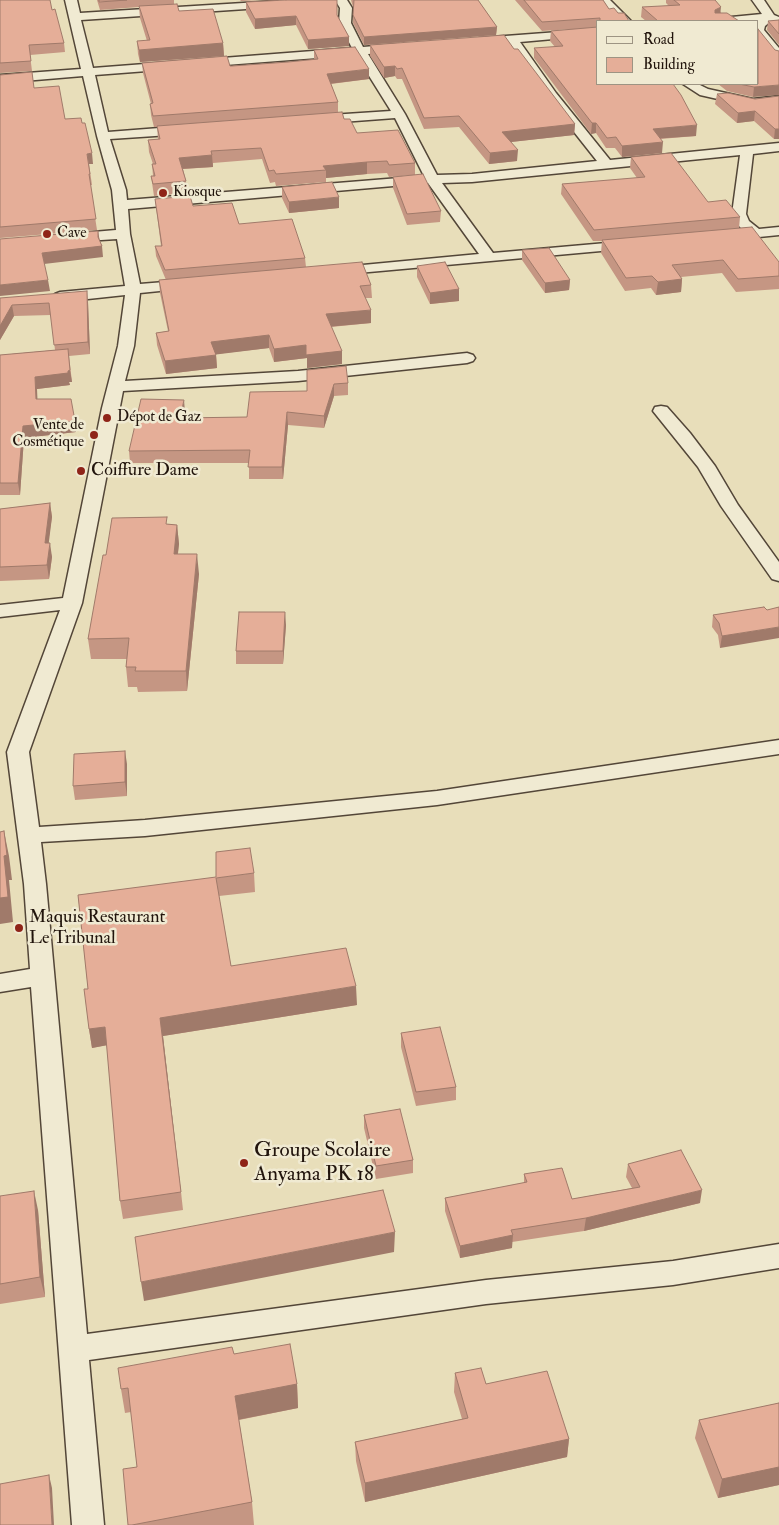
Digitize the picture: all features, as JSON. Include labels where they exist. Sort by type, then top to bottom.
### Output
[{"type":"street","points":[[339,0],[346,8],[345,24],[351,37],[400,114],[432,179],[488,257]]},
{"type":"street","points":[[604,0],[624,20]]},
{"type":"street","points":[[758,0],[774,18]]},
{"type":"street","points":[[88,1525],[35,884],[28,835],[9,754],[72,603],[110,408],[126,346],[133,289],[123,234],[118,190],[102,136],[73,8],[292,3]]},
{"type":"street","points":[[739,20],[774,18]]},
{"type":"street","points":[[759,27],[760,24],[774,18]]},
{"type":"street","points":[[759,31],[779,56]]},
{"type":"street","points":[[463,43],[596,32]]},
{"type":"street","points":[[512,39],[552,96],[606,164]]},
{"type":"street","points":[[0,79],[407,47]]},
{"type":"street","points":[[691,85],[704,92],[753,103],[779,100]]},
{"type":"street","points":[[301,121],[400,114]]},
{"type":"street","points":[[102,136],[202,128]]},
{"type":"street","points":[[121,205],[432,179],[472,178],[779,146]]},
{"type":"street","points":[[747,150],[738,203],[739,214],[743,222],[755,233]]},
{"type":"street","points":[[719,237],[779,231]]},
{"type":"street","points":[[58,239],[123,234]]},
{"type":"street","points":[[320,272],[644,244]]},
{"type":"street","points":[[47,298],[202,283]]},
{"type":"street","points":[[116,386],[298,376],[466,358]]},
{"type":"street","points":[[661,411],[706,466],[730,506],[776,566]]},
{"type":"street","points":[[0,611],[72,603]]},
{"type":"street","points":[[28,835],[144,828],[437,798],[779,747]]},
{"type":"street","points":[[0,983],[42,976]]},
{"type":"street","points":[[74,1349],[486,1292],[673,1273],[779,1256]]},
{"type":"building","points":[[0,0],[50,0],[52,10],[55,9],[64,43],[29,45],[31,61],[0,63]]},
{"type":"building","points":[[99,0],[127,0],[99,2]]},
{"type":"building","points":[[337,0],[337,15],[349,37],[308,40],[296,16],[255,19],[246,2]]},
{"type":"building","points":[[354,0],[478,0],[497,27],[364,37],[353,15]]},
{"type":"building","points":[[524,0],[603,0],[609,9],[614,8],[618,13],[624,13],[628,20],[600,20],[600,18],[542,22]]},
{"type":"building","points":[[674,0],[715,0],[721,7],[715,10],[715,13],[727,13],[738,20],[657,20],[642,7],[680,5]]},
{"type":"building","points":[[177,4],[179,11],[213,9],[223,43],[139,50],[137,41],[150,40],[139,6]]},
{"type":"building","points":[[779,20],[779,34],[768,21]]},
{"type":"building","points":[[596,27],[596,85],[674,85],[697,125],[653,129],[663,142],[622,146],[616,137],[607,138],[596,123],[592,123],[534,48],[563,46],[551,31]]},
{"type":"building","points":[[759,30],[775,50],[779,51],[779,85],[754,87],[744,85],[759,85]]},
{"type":"building","points":[[504,35],[514,49],[518,49],[575,124],[502,132],[518,150],[490,153],[459,116],[424,118],[402,68],[397,69],[395,66],[384,67],[370,45]]},
{"type":"building","points":[[355,47],[369,69],[327,74],[338,102],[153,116],[150,104],[153,103],[142,63],[227,56],[230,66],[288,62],[318,59],[314,50]]},
{"type":"building","points":[[32,72],[34,88],[59,86],[65,119],[81,118],[82,123],[85,123],[92,153],[87,154],[96,219],[0,227],[0,75]]},
{"type":"building","points":[[728,93],[755,99],[779,96],[779,129],[775,129],[755,111],[738,113],[717,94]]},
{"type":"building","points":[[342,112],[344,119],[350,119],[357,133],[398,130],[415,163],[389,165],[387,161],[367,162],[323,166],[326,170],[276,174],[274,170],[269,171],[261,148],[211,151],[212,155],[179,158],[186,181],[153,184],[151,176],[155,176],[152,164],[156,164],[148,140],[160,139],[157,126]]},
{"type":"building","points":[[671,153],[708,202],[726,200],[740,217],[594,230],[562,184],[645,177],[631,157]]},
{"type":"building","points":[[423,174],[441,211],[407,214],[393,177]]},
{"type":"building","points":[[332,182],[339,197],[289,202],[282,187]]},
{"type":"building","points":[[190,196],[193,206],[232,203],[239,224],[292,219],[305,258],[165,270],[155,246],[162,246],[155,199]]},
{"type":"building","points":[[752,227],[779,262],[779,276],[738,279],[723,260],[672,265],[682,279],[658,282],[652,276],[626,278],[602,240]]},
{"type":"building","points":[[98,231],[98,237],[102,246],[42,253],[48,280],[0,285],[0,239]]},
{"type":"building","points":[[549,248],[570,280],[545,283],[522,250]]},
{"type":"building","points":[[362,262],[371,285],[360,286],[371,310],[326,314],[342,351],[306,355],[306,345],[274,349],[269,335],[211,342],[216,355],[165,361],[156,333],[169,331],[159,280]]},
{"type":"building","points":[[445,262],[459,289],[430,293],[417,266]]},
{"type":"building","points":[[87,291],[88,342],[54,345],[49,303],[12,305],[0,326],[0,298]]},
{"type":"building","points":[[68,349],[70,370],[68,373],[35,377],[36,399],[71,399],[75,421],[23,426],[18,483],[0,483],[0,355]]},
{"type":"building","points":[[346,366],[348,383],[334,384],[324,416],[287,412],[282,467],[248,467],[250,450],[129,451],[141,399],[184,400],[180,418],[247,417],[250,392],[307,391],[307,370]]},
{"type":"building","points":[[50,503],[45,543],[50,543],[47,565],[0,567],[0,509]]},
{"type":"building","points":[[167,517],[166,524],[177,525],[174,554],[197,554],[186,671],[135,671],[136,667],[126,667],[129,638],[88,639],[103,555],[106,555],[112,518]]},
{"type":"building","points":[[764,607],[767,610],[779,607],[779,627],[722,636],[719,623],[713,615]]},
{"type":"building","points":[[239,612],[285,612],[283,651],[236,651]]},
{"type":"building","points":[[125,751],[125,782],[73,786],[74,754]]},
{"type":"building","points":[[4,831],[7,855],[4,856],[8,897],[0,898],[0,832]]},
{"type":"building","points":[[250,848],[254,873],[216,878],[231,966],[346,948],[356,986],[160,1018],[181,1192],[120,1201],[105,1027],[89,1029],[84,989],[88,989],[78,895],[216,877],[216,852]]},
{"type":"building","points":[[440,1027],[456,1087],[416,1092],[401,1033]]},
{"type":"building","points":[[400,1109],[413,1160],[376,1166],[364,1115]]},
{"type":"building","points":[[681,1150],[702,1190],[586,1218],[511,1230],[513,1235],[460,1246],[445,1198],[527,1182],[524,1174],[562,1168],[572,1199],[640,1187],[628,1164]]},
{"type":"building","points":[[383,1190],[395,1232],[141,1282],[135,1237]]},
{"type":"building","points":[[34,1191],[40,1277],[0,1284],[0,1196]]},
{"type":"building","points":[[290,1344],[297,1384],[235,1396],[252,1502],[128,1525],[123,1469],[137,1467],[128,1388],[121,1389],[118,1368],[232,1347],[234,1354]]},
{"type":"building","points":[[481,1368],[486,1384],[547,1371],[569,1439],[365,1483],[355,1442],[468,1418],[455,1373]]},
{"type":"building","points":[[779,1403],[779,1467],[722,1479],[699,1420]]},
{"type":"building","points":[[49,1475],[52,1525],[0,1525],[0,1484]]},
{"type":"place","name":"Kiosque","points":[[163,193]]},
{"type":"place","name":"Cave","points":[[47,234]]},
{"type":"place","name":"Dépot de Gaz","points":[[107,418]]},
{"type":"place","name":"Vente de Cosmétique","points":[[94,435]]},
{"type":"place","name":"Coiffure Dame","points":[[81,471]]},
{"type":"place","name":"Maquis Restaurant Le Tribunal","points":[[19,928]]},
{"type":"place","name":"Groupe Scolaire Anyama PK 18","points":[[244,1163]]}]
